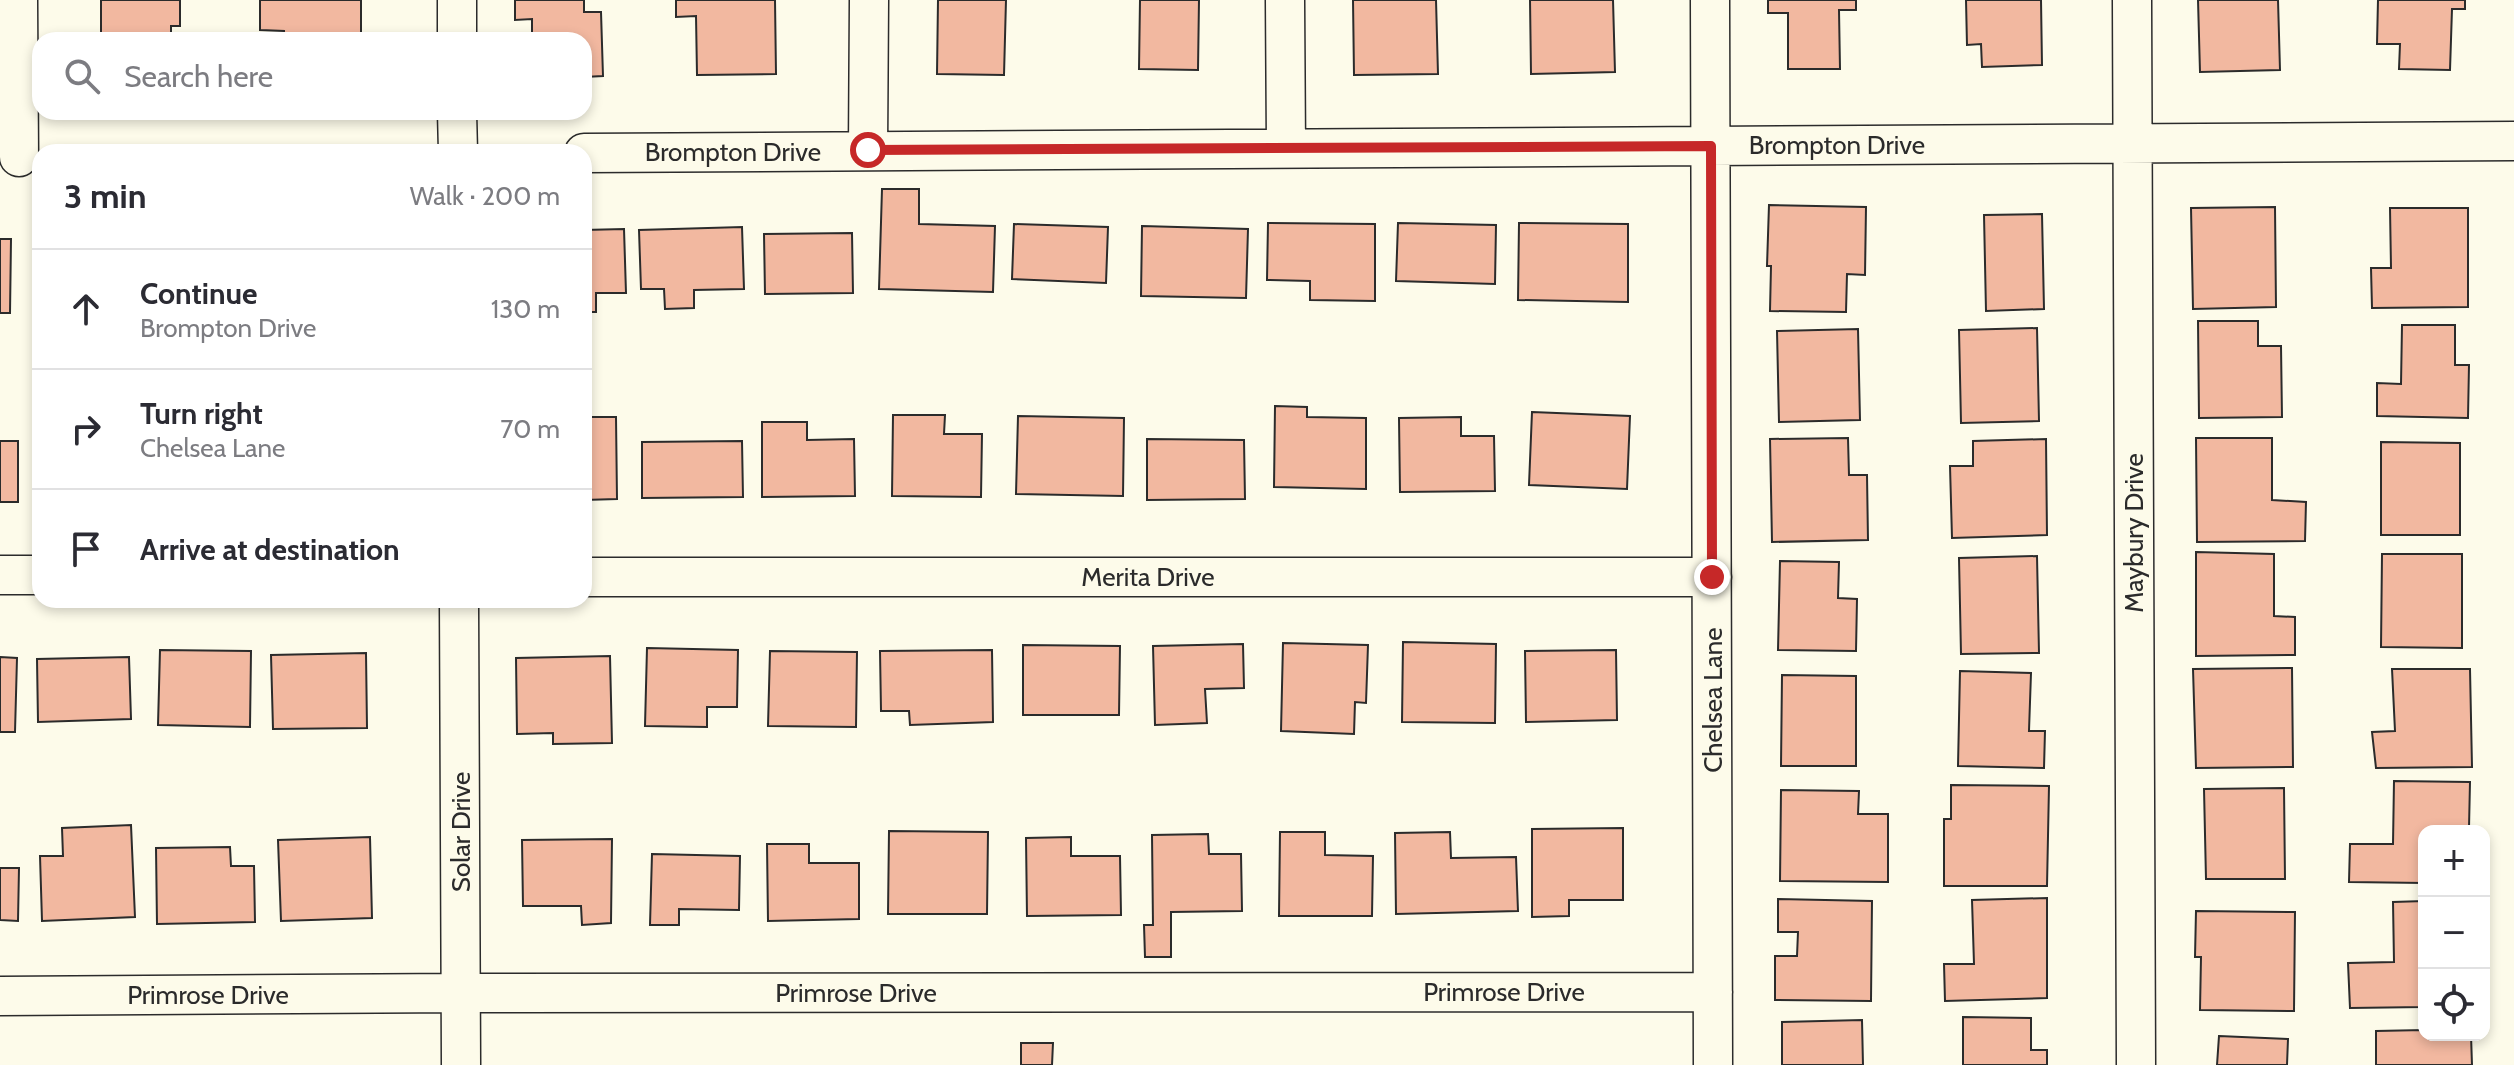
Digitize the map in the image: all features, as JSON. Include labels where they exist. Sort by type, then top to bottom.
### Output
[{"type":"street","points":[[18,0],[20,157]]},
{"type":"street","points":[[457,0],[457,32]]},
{"type":"street","points":[[868,150],[869,0]]},
{"type":"street","points":[[1285,0],[1286,148]]},
{"type":"street","name":"Chelsea Lane","points":[[1710,0],[1713,1065]]},
{"type":"street","name":"Maybury Drive","points":[[2132,0],[2136,1065]]},
{"type":"street","points":[[457,120],[458,144]]},
{"type":"street","name":"Brompton Drive","points":[[592,153],[2514,141]]},
{"type":"street","points":[[0,575],[32,575]]},
{"type":"street","name":"Merita Drive","points":[[592,577],[1712,577]]},
{"type":"street","name":"Solar Drive","points":[[459,608],[461,1065]]},
{"type":"street","name":"Primrose Drive","points":[[0,996],[1713,992]]},
{"type":"building","points":[[101,0],[180,0],[180,26],[171,26],[171,32],[101,32]]},
{"type":"building","points":[[260,0],[361,0],[361,32],[260,30]]},
{"type":"building","points":[[515,0],[584,0],[584,12],[601,12],[603,76],[592,77],[592,32],[532,32],[532,19],[515,20]]},
{"type":"building","points":[[676,0],[775,0],[776,74],[697,75],[696,16],[676,17]]},
{"type":"building","points":[[938,0],[1006,0],[1004,75],[937,74]]},
{"type":"building","points":[[1140,0],[1199,0],[1198,70],[1139,69]]},
{"type":"building","points":[[1353,0],[1436,0],[1438,74],[1354,75]]},
{"type":"building","points":[[1530,0],[1613,0],[1615,72],[1531,74]]},
{"type":"building","points":[[1768,0],[1856,0],[1856,10],[1839,10],[1840,69],[1788,69],[1788,13],[1768,13]]},
{"type":"building","points":[[1966,0],[2041,0],[2042,65],[1982,67],[1981,44],[1967,45]]},
{"type":"building","points":[[2198,0],[2278,0],[2280,70],[2200,72]]},
{"type":"building","points":[[2378,0],[2465,0],[2465,9],[2452,9],[2450,70],[2399,69],[2400,44],[2377,44]]},
{"type":"building","points":[[882,189],[919,189],[919,224],[995,226],[993,292],[879,289]]},
{"type":"building","points":[[1769,205],[1866,207],[1865,275],[1847,274],[1846,312],[1770,311],[1771,266],[1767,266]]},
{"type":"building","points":[[2275,207],[2276,307],[2193,309],[2191,208]]},
{"type":"building","points":[[2390,208],[2468,208],[2468,307],[2372,308],[2371,268],[2391,268]]},
{"type":"building","points":[[2042,214],[2044,309],[1986,311],[1984,215]]},
{"type":"building","points":[[1268,223],[1375,224],[1375,301],[1310,300],[1310,281],[1267,280]]},
{"type":"building","points":[[1398,223],[1496,225],[1495,284],[1396,281]]},
{"type":"building","points":[[1519,223],[1628,224],[1628,302],[1518,300]]},
{"type":"building","points":[[1014,224],[1108,227],[1106,283],[1012,279]]},
{"type":"building","points":[[1142,226],[1248,229],[1246,298],[1141,296]]},
{"type":"building","points":[[742,227],[744,289],[694,290],[694,308],[665,309],[664,289],[641,289],[639,230]]},
{"type":"building","points":[[624,229],[626,293],[596,293],[596,312],[592,312],[592,230]]},
{"type":"building","points":[[852,233],[853,293],[765,294],[764,234]]},
{"type":"building","points":[[0,239],[11,239],[10,313],[0,313]]},
{"type":"building","points":[[2198,321],[2258,321],[2258,346],[2281,346],[2282,417],[2199,418]]},
{"type":"building","points":[[2402,325],[2455,325],[2455,365],[2469,365],[2468,418],[2377,416],[2377,383],[2401,384]]},
{"type":"building","points":[[2037,328],[2039,421],[1961,423],[1959,330]]},
{"type":"building","points":[[1858,329],[1860,420],[1779,422],[1777,331]]},
{"type":"building","points":[[1275,406],[1307,407],[1307,417],[1366,418],[1366,489],[1274,487]]},
{"type":"building","points":[[1532,412],[1630,416],[1627,489],[1529,485]]},
{"type":"building","points":[[893,415],[945,415],[944,434],[982,434],[981,497],[892,496]]},
{"type":"building","points":[[1018,416],[1124,418],[1123,496],[1016,494]]},
{"type":"building","points":[[592,417],[616,417],[617,499],[592,500]]},
{"type":"building","points":[[1461,417],[1461,436],[1494,436],[1495,491],[1400,492],[1399,418]]},
{"type":"building","points":[[762,422],[807,422],[807,440],[854,439],[855,496],[762,497]]},
{"type":"building","points":[[1848,438],[1849,475],[1867,475],[1868,540],[1772,542],[1770,439]]},
{"type":"building","points":[[2196,438],[2272,438],[2272,500],[2306,502],[2305,541],[2197,542]]},
{"type":"building","points":[[1147,439],[1244,440],[1245,499],[1147,500]]},
{"type":"building","points":[[2046,439],[2047,535],[1952,538],[1950,466],[1973,466],[1973,441]]},
{"type":"building","points":[[0,441],[18,441],[18,502],[0,502]]},
{"type":"building","points":[[742,441],[743,497],[642,498],[642,442]]},
{"type":"building","points":[[2381,442],[2460,443],[2460,535],[2381,535]]},
{"type":"building","points":[[2196,552],[2274,554],[2274,616],[2295,617],[2295,655],[2196,656]]},
{"type":"building","points":[[2382,554],[2462,554],[2462,648],[2381,647]]},
{"type":"building","points":[[2037,556],[2039,653],[1961,654],[1959,558]]},
{"type":"building","points":[[1780,561],[1839,562],[1838,598],[1857,599],[1856,651],[1778,650]]},
{"type":"building","points":[[1403,642],[1496,644],[1495,723],[1402,722]]},
{"type":"building","points":[[1283,643],[1368,645],[1366,703],[1355,702],[1354,734],[1281,731]]},
{"type":"building","points":[[1243,644],[1244,688],[1205,689],[1207,723],[1155,725],[1153,646]]},
{"type":"building","points":[[1023,645],[1120,646],[1119,715],[1023,715]]},
{"type":"building","points":[[647,648],[738,650],[737,707],[707,707],[707,727],[645,726]]},
{"type":"building","points":[[160,650],[251,651],[250,727],[158,725]]},
{"type":"building","points":[[992,650],[993,722],[910,725],[909,711],[881,711],[880,651]]},
{"type":"building","points":[[1616,650],[1617,720],[1526,722],[1525,651]]},
{"type":"building","points":[[770,651],[857,652],[856,727],[768,726]]},
{"type":"building","points":[[366,653],[367,728],[273,729],[271,655]]},
{"type":"building","points":[[610,656],[612,743],[553,744],[553,733],[517,734],[516,658]]},
{"type":"building","points":[[0,657],[17,658],[15,732],[0,732]]},
{"type":"building","points":[[129,657],[131,719],[38,722],[37,659]]},
{"type":"building","points":[[2292,668],[2293,767],[2196,768],[2193,669]]},
{"type":"building","points":[[2392,669],[2470,669],[2472,767],[2376,768],[2372,732],[2395,731]]},
{"type":"building","points":[[1960,671],[2031,673],[2029,731],[2045,731],[2044,768],[1958,766]]},
{"type":"building","points":[[1782,675],[1856,676],[1856,766],[1781,766]]},
{"type":"building","points":[[2394,781],[2470,782],[2469,825],[2418,825],[2418,883],[2349,882],[2350,844],[2393,844]]},
{"type":"building","points":[[1951,785],[2049,786],[2047,886],[1944,886],[1944,819],[1951,819]]},
{"type":"building","points":[[2284,788],[2285,879],[2206,879],[2204,789]]},
{"type":"building","points":[[1781,790],[1859,791],[1858,814],[1888,814],[1888,882],[1780,881]]},
{"type":"building","points":[[131,825],[135,917],[42,921],[40,856],[63,856],[62,828]]},
{"type":"building","points":[[1623,828],[1623,900],[1569,900],[1569,916],[1532,917],[1532,829]]},
{"type":"building","points":[[889,831],[988,832],[987,914],[888,914]]},
{"type":"building","points":[[1280,832],[1325,832],[1325,855],[1373,856],[1372,916],[1279,916]]},
{"type":"building","points":[[1450,832],[1451,858],[1516,857],[1518,911],[1396,914],[1395,833]]},
{"type":"building","points":[[1208,834],[1209,854],[1241,854],[1242,911],[1171,912],[1171,957],[1145,957],[1144,925],[1153,925],[1152,835]]},
{"type":"building","points":[[370,837],[372,918],[281,921],[278,840]]},
{"type":"building","points":[[1071,837],[1071,856],[1120,856],[1121,915],[1027,916],[1026,838]]},
{"type":"building","points":[[612,839],[611,923],[582,925],[581,906],[523,906],[522,840]]},
{"type":"building","points":[[767,844],[809,844],[809,863],[859,863],[859,919],[768,921]]},
{"type":"building","points":[[230,847],[231,866],[254,866],[255,922],[157,924],[156,848]]},
{"type":"building","points":[[652,854],[740,856],[739,910],[679,909],[679,925],[650,925]]},
{"type":"building","points":[[0,868],[19,868],[18,921],[0,920]]},
{"type":"building","points":[[2047,898],[2047,998],[1945,1001],[1944,964],[1974,964],[1972,900]]},
{"type":"building","points":[[1778,899],[1872,901],[1871,1001],[1775,1000],[1775,956],[1797,956],[1798,932],[1778,932]]},
{"type":"building","points":[[2418,901],[2418,1007],[2350,1008],[2348,963],[2394,962],[2393,902]]},
{"type":"building","points":[[2196,911],[2295,912],[2294,1011],[2200,1010],[2201,957],[2195,957]]},
{"type":"building","points":[[1963,1017],[2031,1018],[2031,1050],[2047,1050],[2047,1065],[1963,1065]]},
{"type":"building","points":[[1862,1020],[1863,1065],[1782,1065],[1782,1022]]},
{"type":"building","points":[[2418,1030],[2418,1041],[2471,1041],[2472,1065],[2376,1065],[2376,1031]]},
{"type":"building","points":[[2219,1036],[2288,1039],[2287,1065],[2217,1065]]},
{"type":"building","points":[[1021,1043],[1053,1043],[1052,1065],[1021,1065]]},
{"type":"route","points":[[868,150],[1711,146],[1712,577]]}]
